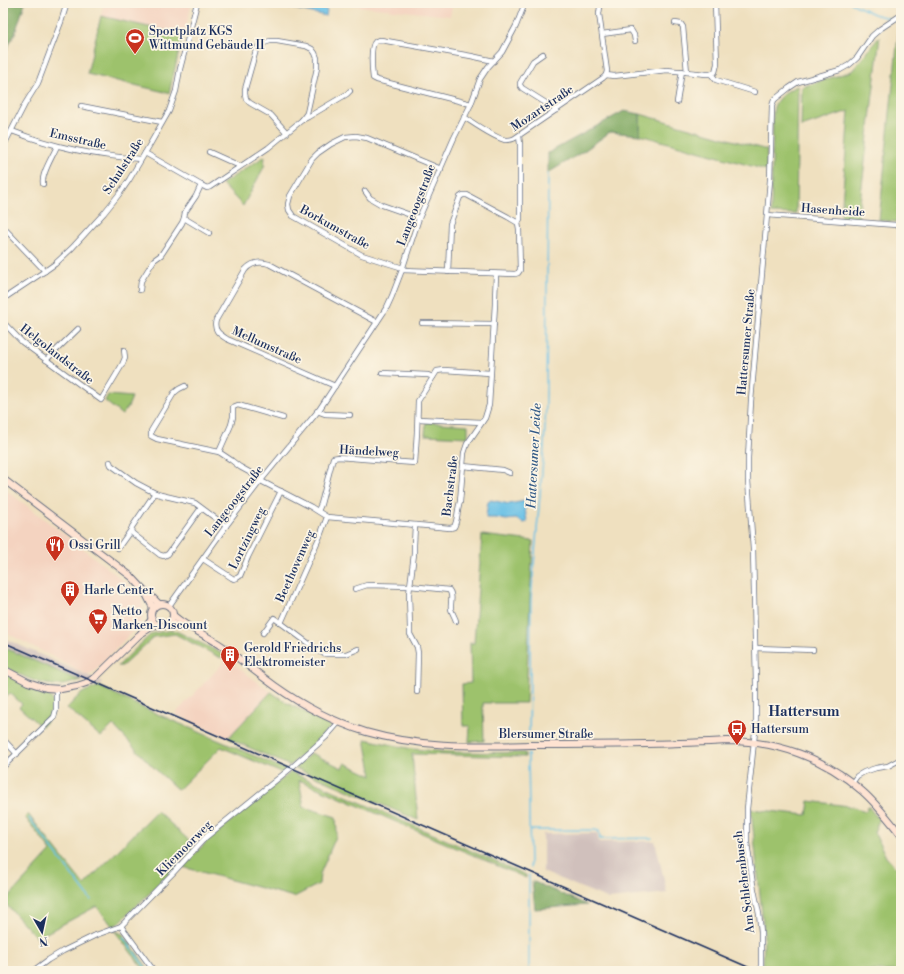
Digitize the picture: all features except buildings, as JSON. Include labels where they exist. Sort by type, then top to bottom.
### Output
[{"type":"main road","points":[[3,479],[132,577],[159,604]]},
{"type":"main road","points":[[144,590],[153,608]]},
{"type":"main road","points":[[162,603],[169,606],[174,616],[170,623],[164,626],[156,624],[151,615],[153,608],[162,603]]},
{"type":"main road","name":"Blersumer Straße","points":[[174,616],[215,642],[297,701],[339,722],[367,732],[408,742],[451,746],[599,745],[727,741],[765,744],[807,756],[827,766],[852,783],[870,799],[901,835]]},
{"type":"main road","points":[[3,669],[46,688],[68,688],[86,683],[96,677],[139,635],[152,619]]},
{"type":"main road","name":"Blersumer Straße","points":[[170,623],[191,628]]},
{"type":"main road","points":[[139,635],[156,624]]},
{"type":"street","points":[[3,147],[38,82],[67,3]]},
{"type":"street","name":"Schulstraße","points":[[3,300],[55,264],[104,213],[120,192],[145,153],[169,111],[176,91],[180,69],[197,3]]},
{"type":"street","name":"Langeoogstraße","points":[[169,606],[226,526],[318,411],[377,322],[392,296],[403,269],[419,218],[454,138],[471,104],[480,79],[488,67],[502,52],[526,3]]},
{"type":"street","points":[[602,3],[599,14],[607,68],[606,75],[614,76],[667,70],[711,74],[715,72],[717,64],[715,3]]},
{"type":"street","name":"Hattersumer Straße","points":[[754,742],[756,722],[756,683],[753,549],[748,480],[748,458],[751,401],[770,180],[772,106],[774,100],[798,82],[840,70],[849,65],[857,58],[872,36],[901,15]]},
{"type":"street","points":[[675,23],[681,24],[684,27],[685,72],[677,102]]},
{"type":"street","points":[[602,34],[631,30],[635,41]]},
{"type":"street","points":[[145,153],[207,188],[268,148],[287,133],[302,120],[307,113],[317,63],[315,53],[312,49],[306,46],[270,40],[264,42],[256,50],[245,89],[245,94],[246,99],[250,103],[271,115],[287,133]]},
{"type":"street","points":[[471,104],[373,78],[372,53],[374,42],[381,40],[494,61]]},
{"type":"street","points":[[543,54],[533,61],[520,85],[522,88],[557,110]]},
{"type":"street","points":[[711,74],[716,80],[755,92]]},
{"type":"street","name":"Mozartstraße","points":[[464,117],[480,128],[506,140],[511,140],[557,110],[606,75]]},
{"type":"street","points":[[302,120],[308,118],[350,91]]},
{"type":"street","points":[[81,106],[162,122]]},
{"type":"street","name":"Emsstraße","points":[[12,131],[56,146],[99,155],[141,159]]},
{"type":"street","name":"Borkumstraße","points":[[403,269],[362,255],[293,216],[289,210],[288,204],[290,196],[312,158],[331,144],[345,137],[356,136],[367,138],[441,168]]},
{"type":"street","points":[[403,269],[496,274],[518,273],[520,270],[518,223],[520,219],[521,204],[519,136]]},
{"type":"street","points":[[43,184],[42,181],[44,175],[54,154],[56,146]]},
{"type":"street","points":[[209,152],[240,166]]},
{"type":"street","points":[[140,290],[141,281],[147,270],[154,260],[161,256],[182,223],[185,212],[196,196],[201,185]]},
{"type":"street","points":[[365,191],[370,198],[382,205],[419,218]]},
{"type":"street","points":[[448,272],[450,224],[460,197],[463,194],[467,194],[518,223]]},
{"type":"street","name":"Hasenheide","points":[[767,215],[896,225]]},
{"type":"street","points":[[184,218],[209,233]]},
{"type":"street","points":[[3,227],[45,271]]},
{"type":"street","name":"Mellumstraße","points":[[335,386],[227,339],[219,334],[215,326],[216,320],[245,270],[248,266],[254,263],[261,262],[269,264],[377,322]]},
{"type":"street","name":"Bachstraße","points":[[262,480],[327,517],[450,528],[454,527],[456,524],[460,502],[464,453],[467,444],[485,418],[489,405],[490,373],[493,354],[496,304],[496,274]]},
{"type":"street","name":"Helgolandstraße","points":[[3,322],[22,342],[101,400],[122,365],[125,358],[124,350]]},
{"type":"street","points":[[422,323],[494,324]]},
{"type":"street","points":[[46,360],[78,329]]},
{"type":"street","points":[[382,373],[428,375],[433,377],[440,370],[490,373]]},
{"type":"street","name":"Händelweg","points":[[318,511],[333,458],[339,457],[414,463],[416,460],[418,401],[433,377]]},
{"type":"street","points":[[185,386],[174,393],[151,431],[151,436],[157,439],[219,452],[262,480]]},
{"type":"street","points":[[219,452],[231,425],[233,407],[238,405],[283,418]]},
{"type":"street","points":[[318,411],[324,414],[350,415]]},
{"type":"street","points":[[418,419],[482,422]]},
{"type":"street","points":[[110,462],[111,465],[136,483],[161,496],[195,503],[226,526]]},
{"type":"street","points":[[463,466],[503,470],[510,473]]},
{"type":"street","name":"Lortzingweg","points":[[203,559],[232,578],[235,579],[240,576],[280,491]]},
{"type":"street","points":[[118,548],[155,493]]},
{"type":"street","points":[[131,530],[132,534],[160,555],[164,556],[168,554],[201,508]]},
{"type":"street","name":"Beethovenweg","points":[[263,634],[274,618],[281,623],[327,517]]},
{"type":"street","points":[[415,524],[414,554],[410,586],[410,634],[418,647],[417,692]]},
{"type":"street","points":[[355,589],[367,585],[410,586],[449,590],[452,594],[451,609],[456,621]]},
{"type":"street","points":[[281,623],[320,652],[326,654],[346,654],[358,649]]},
{"type":"street","points":[[755,648],[813,650]]},
{"type":"street","points":[[3,767],[54,717],[56,710],[56,689]]},
{"type":"street","name":"Kliemoorweg","points":[[33,971],[63,951],[96,935],[121,926],[205,838],[291,768],[326,737],[339,722]]},
{"type":"street","points":[[3,738],[17,754]]},
{"type":"street","name":"Am Schlehenbusch","points":[[754,742],[747,808],[748,842],[761,932],[761,971]]},
{"type":"street","points":[[852,783],[857,776],[864,772],[888,766],[901,759]]},
{"type":"street","points":[[121,926],[154,971]]},
{"type":"shaded area","name":"Sportplatz KGS Wittmund Gebäude II","points":[[104,3],[192,3],[169,93],[87,74]]},
{"type":"shaded area","points":[[347,3],[453,3],[450,16],[357,6]]},
{"type":"shaded area","points":[[3,488],[129,585],[142,600],[143,615],[141,622],[93,673],[88,675],[3,631]]},
{"type":"shaded area","points":[[3,638],[102,682],[99,686],[76,679],[3,647]]},
{"type":"shaded area","points":[[227,659],[271,692],[228,738],[175,714]]},
{"type":"shaded area","points":[[597,833],[599,842],[655,841],[667,893],[609,899],[543,872],[543,834]]},
{"type":"green space","points":[[3,3],[25,3],[15,33],[3,57]]},
{"type":"green space","name":"Sportplatz KGS Wittmund Gebäude II","points":[[101,16],[183,35],[169,93],[87,74]]},
{"type":"green space","points":[[899,26],[901,27],[901,181],[897,222],[879,220]]},
{"type":"green space","points":[[880,36],[858,219],[841,217],[849,111],[801,127],[802,87],[852,71]]},
{"type":"green space","points":[[798,86],[796,214],[771,213],[774,108],[778,100],[787,91]]},
{"type":"green space","points":[[624,111],[640,114],[640,135],[610,132],[584,151],[548,173],[548,153]]},
{"type":"green space","points":[[640,114],[767,150],[766,170],[640,135]]},
{"type":"green space","points":[[265,156],[264,167],[243,206],[222,184]]},
{"type":"green space","points":[[108,395],[132,397],[128,407],[122,415],[105,401]]},
{"type":"green space","points":[[426,422],[468,425],[468,437],[425,435]]},
{"type":"green space","points":[[482,535],[533,541],[526,703],[483,703],[484,741],[469,742],[470,726],[463,726],[462,684],[471,683],[470,643],[474,643]]},
{"type":"green space","points":[[174,630],[223,655],[221,658],[175,634],[154,637],[122,666],[118,666],[150,635]]},
{"type":"green space","points":[[3,647],[81,680],[60,685],[37,682],[3,666]]},
{"type":"green space","points":[[3,673],[35,690],[46,692],[50,696],[53,701],[53,710],[43,726],[40,726],[19,707],[22,704],[10,693],[3,700]]},
{"type":"green space","points":[[99,686],[139,706],[287,770],[282,773],[221,747],[178,790],[151,765],[113,725],[101,737],[67,708],[77,697]]},
{"type":"green space","points":[[271,692],[287,703],[332,726],[290,766],[228,738]]},
{"type":"green space","points":[[365,739],[412,749],[448,752],[525,753],[525,757],[412,754],[418,820],[295,768],[311,753],[342,768],[345,763],[372,776]]},
{"type":"green space","points":[[291,772],[526,875],[526,878],[299,780],[304,807],[336,817],[337,834],[320,874],[319,884],[294,897],[183,867],[209,839]]},
{"type":"green space","points":[[809,801],[849,806],[866,811],[868,806],[879,820],[874,832],[886,857],[895,867],[901,867],[901,971],[763,971],[764,933],[751,809],[807,815]]},
{"type":"green space","points":[[157,811],[195,846],[172,871],[113,927],[97,906],[37,938],[4,902],[51,851],[25,817],[28,814],[84,885]]},
{"type":"green space","points":[[532,881],[587,905],[535,909]]},
{"type":"green space","points":[[114,930],[124,935],[150,971],[145,971]]},
{"type":"water","points":[[265,3],[308,3],[327,10],[326,16],[282,6],[266,5]]},
{"type":"water","points":[[491,500],[509,504],[525,501],[527,504],[525,509],[527,522],[524,523],[516,519],[506,520],[486,518],[488,502]]},
{"type":"waterway","points":[[851,3],[874,14],[888,18]]},
{"type":"waterway","name":"Hattersumer Leide","points":[[529,740],[531,599],[544,448],[546,403],[548,174]]},
{"type":"waterway","name":"Hattersumer Leide","points":[[528,754],[530,868]]},
{"type":"waterway","points":[[29,818],[91,900]]},
{"type":"waterway","points":[[530,830],[595,830],[599,831],[600,839],[652,838]]},
{"type":"waterway","name":"Hattersumer Leide","points":[[529,875],[529,971]]},
{"type":"waterway","points":[[123,937],[148,971]]},
{"type":"railway","points":[[3,642],[757,971]]},
{"type":"place","name":"Sportplatz KGS Wittmund Gebäude II","points":[[135,55]]},
{"type":"place","name":"Ossi Grill","points":[[55,562]]},
{"type":"place","name":"Harle Center","points":[[70,607]]},
{"type":"place","name":"Netto Marken-Discount","points":[[98,635]]},
{"type":"place","name":"Gerold Friedrichs Elektromeister","points":[[230,672]]},
{"type":"place","name":"Hattersum","points":[[737,746]]},
{"type":"district","name":"Hattersum","points":[[804,711]]}]
